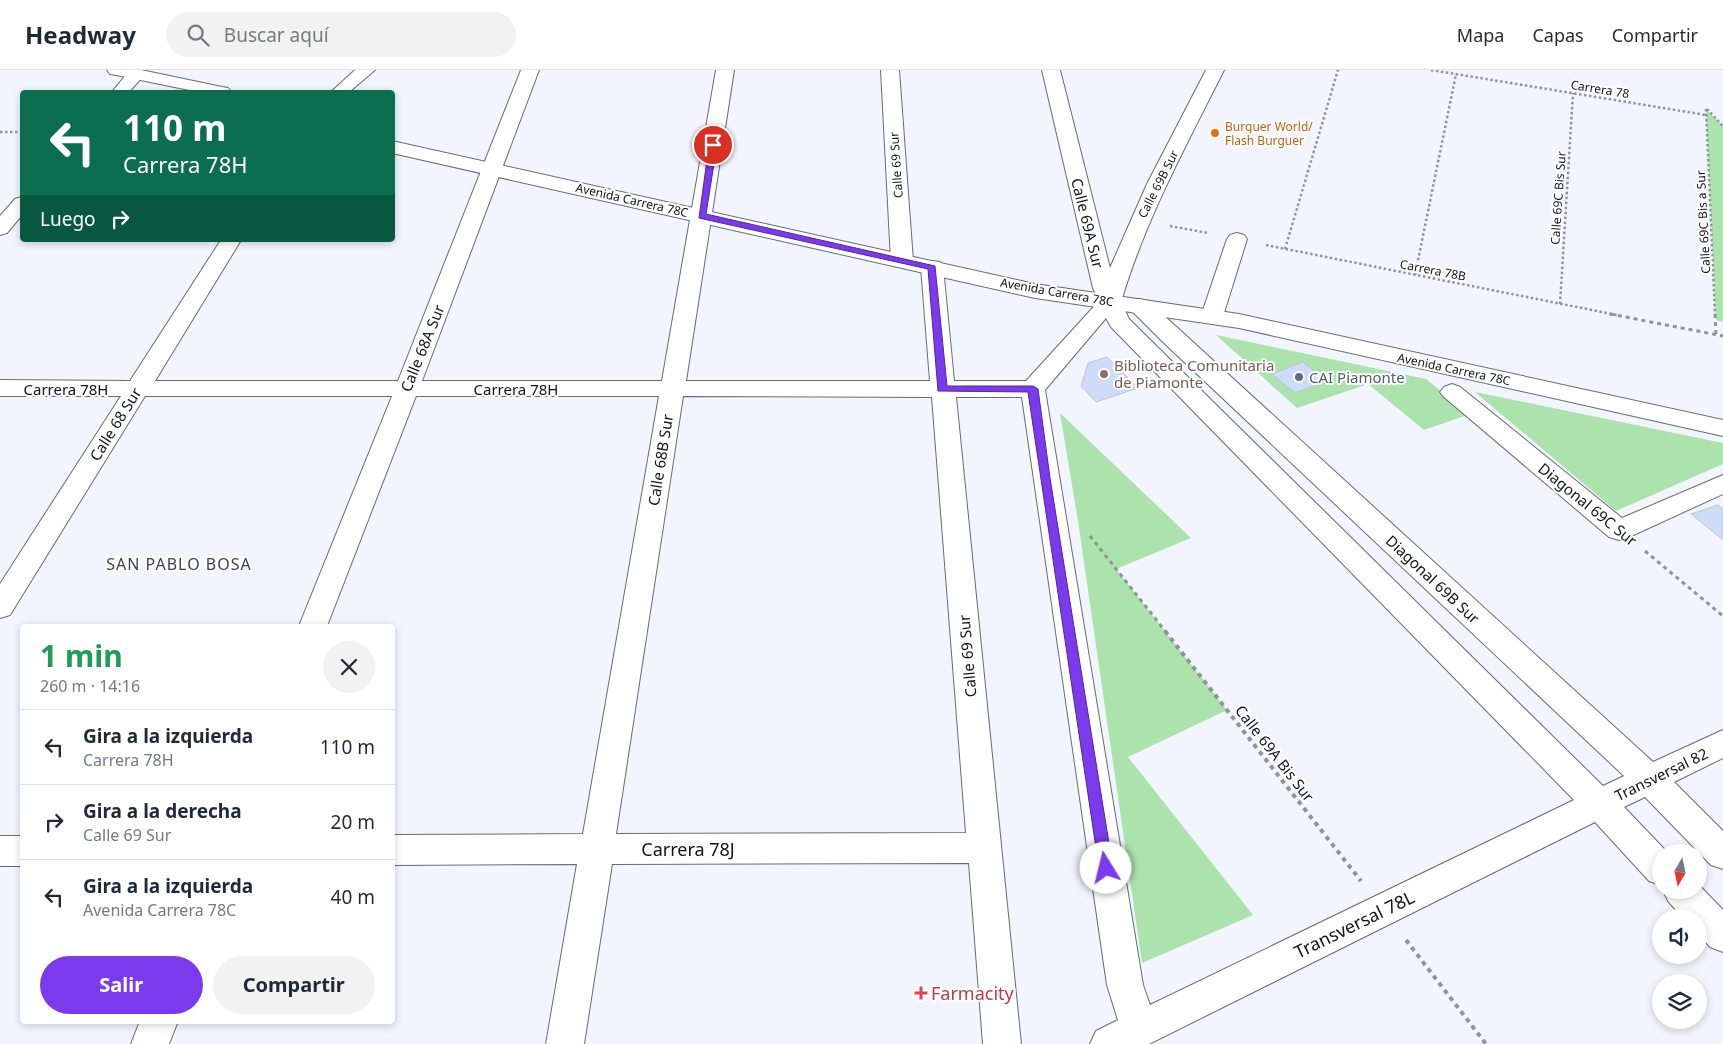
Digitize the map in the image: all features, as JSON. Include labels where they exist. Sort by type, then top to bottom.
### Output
[{"type":"street","points":[[116,70],[212,90]]},
{"type":"street","points":[[341,90],[366,70]]},
{"type":"street","name":"Calle 68A Sur","points":[[314,624],[493,169],[530,70]]},
{"type":"street","name":"Calle 68B Sur","points":[[565,1044],[725,70]]},
{"type":"street","name":"Calle 69 Sur","points":[[890,70],[902,260]]},
{"type":"street","name":"Calle 69A Sur","points":[[1051,70],[1104,288],[1110,302]]},
{"type":"street","name":"Calle 69B Sur","points":[[1110,302],[1123,257],[1215,70]]},
{"type":"street","points":[[122,90],[136,74]]},
{"type":"street","name":"Avenida Carrera 78C","points":[[395,148],[1056,295],[1212,316],[1723,428]]},
{"type":"street","points":[[0,228],[20,205]]},
{"type":"street","points":[[1212,316],[1237,239]]},
{"type":"street","name":"Calle 68 Sur","points":[[0,608],[230,242]]},
{"type":"street","name":"Calle 69 Sur","points":[[932,268],[1002,1044]]},
{"type":"street","points":[[1124,1037],[1125,985],[1045,478],[1033,389],[1088,323],[1110,302],[1119,322],[1599,804],[1652,860]]},
{"type":"street","name":"Diagonal 69B Sur","points":[[1140,306],[1178,344],[1649,779],[1723,854]]},
{"type":"street","name":"Carrera 78H","points":[[0,388],[1033,389]]},
{"type":"street","name":"Diagonal 69C Sur","points":[[1452,392],[1619,530]]},
{"type":"street","points":[[1619,530],[1723,484]]},
{"type":"street","name":"Transversal 82","points":[[1599,804],[1723,743]]},
{"type":"street","name":"Transversal 78L","points":[[1124,1037],[1599,804]]},
{"type":"street","name":"Carrera 78J","points":[[395,850],[984,848]]},
{"type":"street","points":[[0,851],[20,851]]},
{"type":"street","points":[[1689,899],[1723,935]]},
{"type":"street","points":[[150,1044],[157,1024]]},
{"type":"path","points":[[1285,249],[1338,70]]},
{"type":"path","name":"Carrera 78","points":[[1431,70],[1706,115]]},
{"type":"path","points":[[1415,275],[1456,74]]},
{"type":"path","name":"Calle 69C Bis Sur","points":[[1560,304],[1573,93]]},
{"type":"path","name":"Calle 69C Bis a Sur","points":[[1716,335],[1706,109],[1723,126]]},
{"type":"path","points":[[0,132],[20,132]]},
{"type":"path","name":"Carrera 78B","points":[[1140,220],[1723,336]]},
{"type":"path","name":"Diagonal 69C Sur","points":[[1619,530],[1723,616]]},
{"type":"path","name":"Calle 69A Bis Sur","points":[[1089,534],[1384,910],[1486,1044]]},
{"type":"green space","points":[[1706,109],[1723,126],[1723,322],[1716,320]]},
{"type":"green space","points":[[1216,335],[1426,379],[1470,414],[1424,430],[1368,384],[1297,408]]},
{"type":"green space","points":[[1475,392],[1723,443],[1723,464],[1616,511]]},
{"type":"green space","points":[[1060,413],[1191,538],[1116,569],[1227,710],[1128,757],[1253,915],[1142,963],[1078,521]]},
{"type":"building","name":"Biblioteca Comunitaria de Piamonte","points":[[1107,357],[1138,388],[1096,402],[1081,386],[1088,363]]},
{"type":"building","name":"CAI Piamonte","points":[[1303,362],[1326,381],[1295,393],[1272,374]]},
{"type":"building","points":[[1718,505],[1723,509],[1723,540],[1691,514]]},
{"type":"place","name":"Burguer World/ Flash Burguer","points":[[1215,133]]},
{"type":"place","name":"Biblioteca Comunitaria de Piamonte","points":[[1104,374]]},
{"type":"place","name":"CAI Piamonte","points":[[1299,377]]},
{"type":"place","name":"Farmacity","points":[[921,993]]},
{"type":"district","name":"SAN PABLO BOSA","points":[[179,564]]},
{"type":"route","points":[[713,145],[702,216],[932,268],[942,389],[1033,389],[1045,478],[1106,868]]}]
